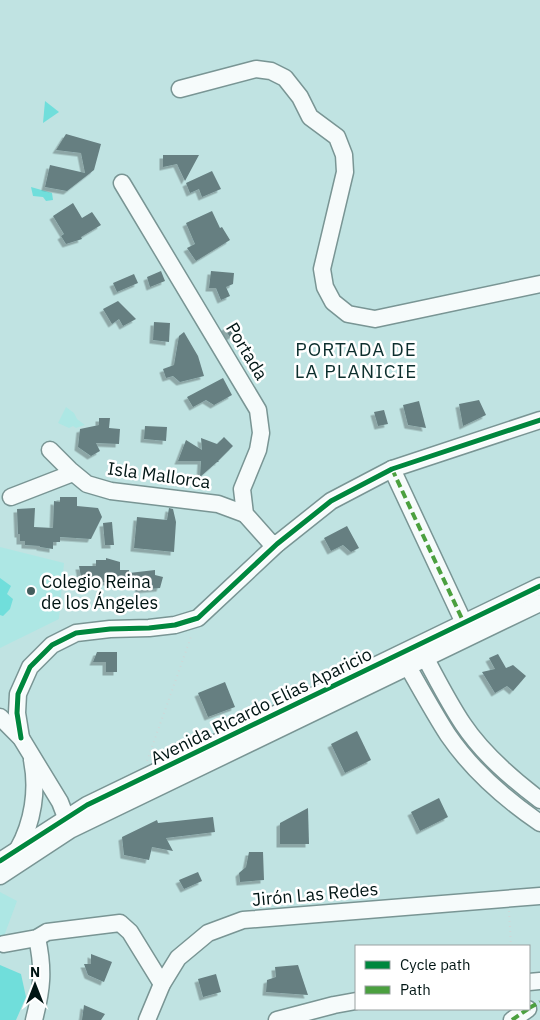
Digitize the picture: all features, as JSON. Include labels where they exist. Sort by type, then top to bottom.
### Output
[{"type":"street","points":[[180,89],[256,69],[271,70],[285,78],[300,98],[310,117],[337,137],[344,155],[345,172],[322,269],[325,288],[333,302],[348,314],[375,319],[540,284]]},
{"type":"street","name":"Portada","points":[[122,183],[258,410],[260,433],[258,450],[242,489],[245,514]]},
{"type":"street","points":[[21,738],[17,713],[18,694],[30,667],[52,645],[76,633],[175,625],[198,618],[277,544],[331,501],[392,468],[540,420]]},
{"type":"street","name":"Isla Mallorca","points":[[50,450],[73,473],[88,484],[111,491],[218,504],[245,514]]},
{"type":"street","points":[[392,468],[464,623]]},
{"type":"street","points":[[11,497],[73,473]]},
{"type":"street","points":[[218,504],[242,489]]},
{"type":"street","points":[[245,514],[270,542],[277,544]]},
{"type":"street","name":"Avenida Ricardo Elías Aparicio","points":[[422,652],[464,623],[540,586]]},
{"type":"street","name":"Avenida Ricardo Elías Aparicio","points":[[0,861],[18,849],[118,799],[422,652],[540,603]]},
{"type":"street","points":[[422,652],[464,725],[502,769],[533,795],[516,806]]},
{"type":"street","points":[[405,661],[449,736],[473,766],[516,806],[540,823]]},
{"type":"street","name":"Avenida Ricardo Elías Aparicio","points":[[0,876],[88,806],[118,799],[140,780],[405,661]]},
{"type":"street","points":[[0,717],[21,738],[60,802],[61,829],[40,822],[32,810]]},
{"type":"street","points":[[18,849],[30,824],[35,791],[34,771],[30,752]]},
{"type":"street","points":[[60,802],[69,807],[88,806]]},
{"type":"street","name":"Jirón Las Redes","points":[[148,1019],[162,984],[178,958],[208,933],[243,920],[539,896]]},
{"type":"street","points":[[4,944],[36,938],[47,932],[120,923],[130,932],[162,984]]},
{"type":"street","points":[[34,1020],[43,979],[42,958],[36,938]]},
{"type":"street","points":[[277,1020],[355,1001]]},
{"type":"street","points":[[512,1020],[527,1010]]},
{"type":"path","points":[[140,780],[198,618]]},
{"type":"path","points":[[508,898],[511,945]]},
{"type":"shaded area","points":[[66,407],[85,425],[69,428],[58,423]]},
{"type":"shaded area","name":"Colegio Reina de los Ángeles","points":[[0,547],[64,563],[59,619],[0,648]]},
{"type":"shaded area","points":[[0,892],[17,901],[0,947]]},
{"type":"water","points":[[45,101],[59,112],[43,123]]},
{"type":"water","points":[[31,187],[52,193],[53,200],[46,201],[43,197],[33,196]]},
{"type":"water","points":[[0,578],[11,586],[7,594],[13,599],[10,609],[3,616],[0,615]]},
{"type":"water","points":[[0,965],[21,974],[26,997],[16,1020],[0,1020]]},
{"type":"building","points":[[66,134],[101,144],[94,170],[67,191],[45,187],[50,165],[85,173],[81,153],[56,150]]},
{"type":"building","points":[[163,155],[199,155],[185,181],[177,164],[163,167]]},
{"type":"building","points":[[212,171],[221,189],[202,197],[199,189],[190,193],[186,183]]},
{"type":"building","points":[[73,203],[82,218],[92,212],[101,225],[81,237],[82,239],[66,244],[61,236],[64,234],[53,216]]},
{"type":"building","points":[[212,211],[220,228],[222,227],[230,240],[196,261],[187,248],[195,244],[186,223]]},
{"type":"building","points":[[161,271],[165,281],[150,287],[147,277]]},
{"type":"building","points":[[211,271],[234,273],[233,284],[226,287],[230,296],[221,300],[216,288],[209,288]]},
{"type":"building","points":[[134,274],[138,283],[117,292],[113,283]]},
{"type":"building","points":[[118,301],[136,319],[123,326],[119,319],[112,324],[103,309]]},
{"type":"building","points":[[154,322],[170,323],[169,342],[153,340]]},
{"type":"building","points":[[233,322],[239,331],[230,337],[224,328]]},
{"type":"building","points":[[184,332],[198,356],[204,376],[180,382],[173,376],[166,378],[163,369],[174,365],[179,336]]},
{"type":"building","points":[[223,378],[232,395],[214,405],[206,400],[193,407],[187,397]]},
{"type":"building","points":[[479,400],[486,415],[463,426],[459,404]]},
{"type":"building","points":[[419,401],[426,428],[408,425],[403,405]]},
{"type":"building","points":[[384,410],[388,424],[378,426],[374,412]]},
{"type":"building","points":[[99,418],[110,418],[109,428],[120,429],[119,444],[96,443],[100,451],[91,456],[78,447],[80,429],[99,425]]},
{"type":"building","points":[[145,426],[167,427],[166,441],[144,439]]},
{"type":"building","points":[[224,437],[233,446],[219,462],[200,477],[201,461],[178,461],[186,440],[202,450],[201,438],[217,444]]},
{"type":"building","points":[[60,497],[77,497],[77,506],[98,508],[102,517],[91,539],[60,537],[60,542],[53,542],[53,549],[25,545],[25,541],[20,541],[17,509],[35,508],[34,527],[53,528],[54,501],[60,502]]},
{"type":"building","points":[[169,508],[173,509],[176,522],[174,552],[134,548],[137,517],[167,520]]},
{"type":"building","points":[[112,522],[114,545],[105,545],[103,523]]},
{"type":"building","points":[[347,526],[359,548],[351,552],[343,545],[331,551],[324,538]]},
{"type":"building","points":[[106,558],[120,562],[120,570],[129,570],[129,573],[155,570],[155,575],[163,577],[160,588],[139,590],[138,585],[109,585],[109,582],[82,582],[79,566],[96,566],[96,560],[106,560]]},
{"type":"building","points":[[97,652],[117,652],[117,672],[106,672],[106,662],[93,662]]},
{"type":"building","points":[[498,654],[506,668],[513,665],[526,676],[513,691],[507,686],[495,693],[482,672],[495,669],[489,658]]},
{"type":"building","points":[[225,682],[235,707],[208,717],[198,693]]},
{"type":"building","points":[[357,731],[371,760],[345,773],[331,744]]},
{"type":"building","points":[[439,798],[448,817],[420,831],[411,812]]},
{"type":"building","points":[[308,808],[309,844],[280,844],[280,823]]},
{"type":"building","points":[[213,817],[215,832],[166,838],[173,851],[152,847],[149,860],[124,855],[122,837],[157,820],[158,823]]},
{"type":"building","points":[[249,852],[263,852],[264,880],[240,882],[239,873],[246,867]]},
{"type":"building","points":[[198,872],[202,881],[184,889],[179,880]]},
{"type":"building","points":[[91,954],[112,962],[104,982],[88,975],[84,964],[91,964]]},
{"type":"building","points":[[298,965],[308,995],[266,992],[267,980],[276,977],[275,967]]},
{"type":"building","points":[[216,974],[221,992],[203,997],[198,979]]},
{"type":"building","points":[[84,1005],[105,1014],[101,1020],[82,1020]]},
{"type":"marked path","points":[[392,469],[464,623]]},
{"type":"marked path","points":[[530,1007],[540,1002]]},
{"type":"marked path","points":[[512,1020],[527,1010]]},
{"type":"cycle path","points":[[21,738],[17,713],[18,694],[30,667],[52,645],[76,633],[175,625],[198,618],[277,544],[331,501],[392,469],[540,420]]},
{"type":"cycle path","points":[[0,861],[87,805],[540,586]]},
{"type":"place","name":"Colegio Reina de los Ángeles","points":[[31,591]]},
{"type":"district","name":"PORTADA DE LA PLANICIE","points":[[356,360]]}]
